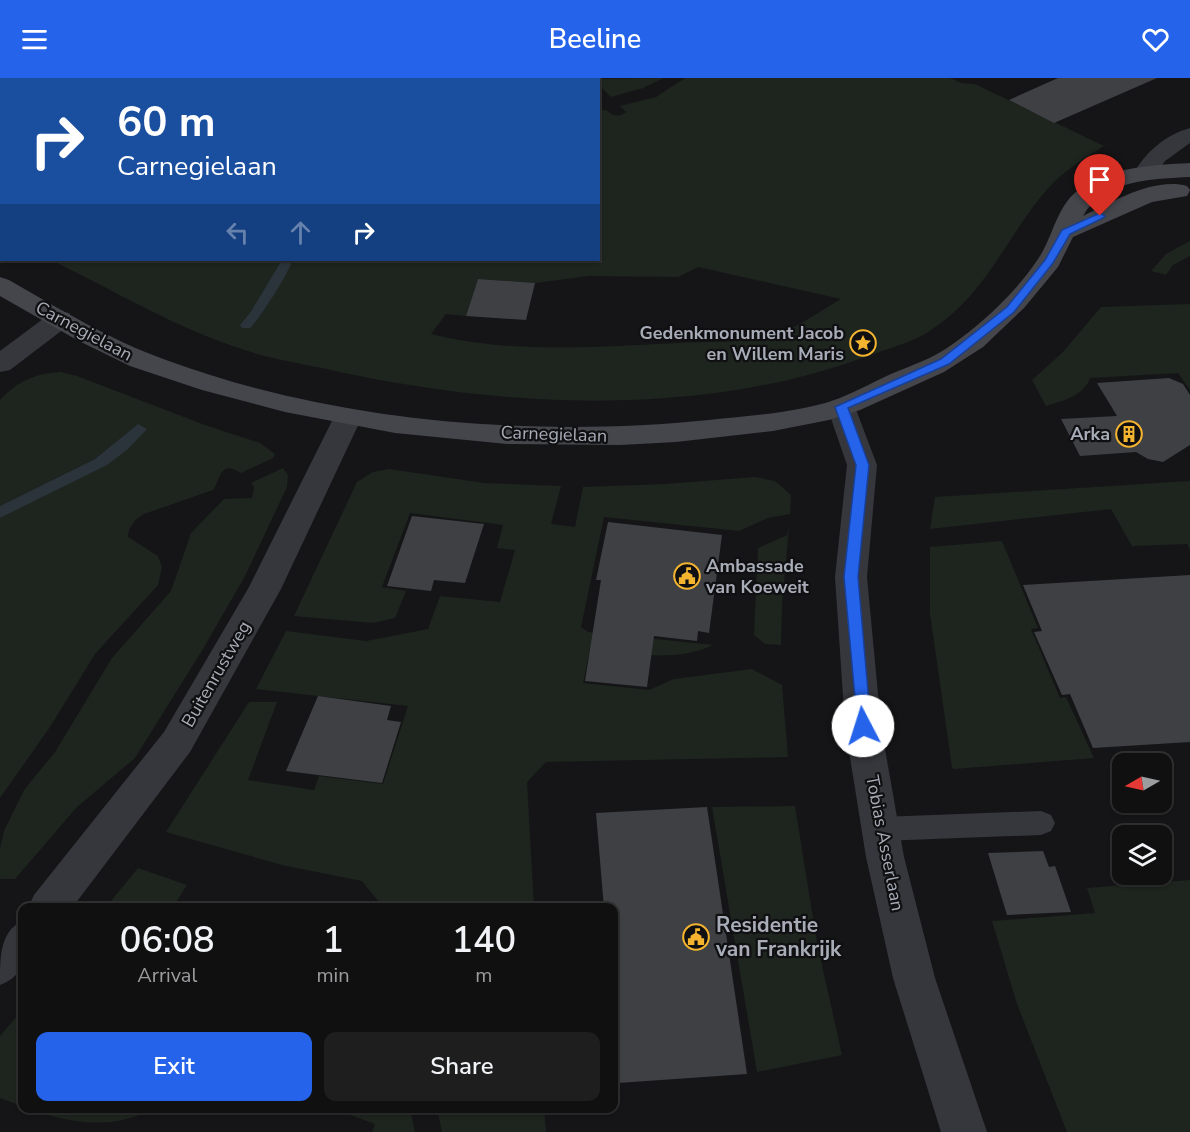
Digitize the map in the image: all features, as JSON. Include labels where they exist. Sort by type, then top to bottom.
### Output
[{"type":"main road","name":"Carnegielaan","points":[[0,285],[138,359],[209,384],[348,417],[419,427],[531,435],[630,436],[769,422],[841,407],[945,361],[1010,309],[1050,261],[1066,232],[1075,206],[1090,193],[1117,181],[1144,174],[1190,170]]},
{"type":"main road","points":[[1066,232],[1146,195],[1190,190]]},
{"type":"street","points":[[1144,174],[1150,162],[1179,140],[1190,135]]},
{"type":"street","points":[[0,364],[60,319]]},
{"type":"street","name":"Tobias Asserlaan","points":[[841,407],[862,465],[851,577],[863,726],[881,829],[914,978],[964,1132]]},
{"type":"street","name":"Buitenrustweg","points":[[52,903],[177,742],[265,589],[348,417]]},
{"type":"street","points":[[0,966],[18,944]]},
{"type":"lane","points":[[881,829],[1041,823]]},
{"type":"shaded area","points":[[664,78],[643,88],[611,97],[600,86],[600,79]]},
{"type":"shaded area","points":[[685,78],[950,78],[961,83],[975,84],[1104,146],[1070,168],[1052,184],[964,303],[923,335],[868,356],[803,376],[736,390],[667,398],[597,401],[457,392],[389,382],[276,359],[197,332],[53,261],[600,261],[600,111],[606,110],[618,116],[626,112],[620,106],[656,97]],"holes":[[[698,267],[841,299],[807,320],[772,336],[749,340],[616,346],[523,347],[431,334],[446,314],[466,316],[478,279],[535,283],[589,276],[678,277]]]},
{"type":"shaded area","points":[[1190,241],[1190,256],[1173,265],[1166,275],[1151,271],[1166,254]]},
{"type":"shaded area","points":[[1190,304],[1190,390],[1178,373],[1090,378],[1078,393],[1046,406],[1032,380],[1063,352],[1101,307]]},
{"type":"shaded area","points":[[60,372],[77,376],[205,425],[260,443],[275,454],[273,458],[241,473],[228,468],[221,473],[213,490],[144,514],[133,524],[128,537],[158,556],[162,567],[158,585],[95,654],[50,727],[0,798],[0,518],[104,465],[138,424],[95,459],[0,506],[0,400],[13,388],[27,380]]},
{"type":"shaded area","points":[[138,424],[147,429],[128,449],[107,465],[0,518],[0,506],[95,459]]},
{"type":"shaded area","points":[[283,468],[288,475],[287,487],[245,576],[203,649],[135,758],[77,807],[15,879],[0,879],[0,848],[4,831],[24,790],[55,752],[112,658],[171,591],[191,533],[224,499],[252,498],[254,487],[251,483]]},
{"type":"shaded area","points":[[389,469],[484,483],[561,486],[551,524],[575,527],[583,487],[755,477],[775,481],[791,495],[790,514],[768,518],[739,531],[604,517],[581,627],[588,632],[713,645],[699,651],[668,655],[590,649],[583,683],[649,690],[674,679],[752,669],[782,685],[788,757],[546,762],[527,782],[534,903],[380,903],[362,881],[282,865],[166,832],[249,702],[277,702],[248,780],[314,790],[319,776],[383,784],[408,706],[256,689],[286,631],[366,641],[428,629],[440,596],[500,602],[515,550],[497,548],[503,525],[410,513],[382,587],[406,591],[395,618],[373,623],[294,616],[357,482],[373,472]]},
{"type":"shaded area","points":[[1190,481],[1190,550],[1187,544],[1132,546],[1111,509],[930,529],[935,497]]},
{"type":"shaded area","points":[[789,526],[781,645],[765,644],[754,635],[758,548],[787,535]]},
{"type":"shaded area","points":[[1002,541],[1038,628],[1031,629],[1060,698],[1066,697],[1094,758],[954,769],[952,767],[930,614],[930,547]]},
{"type":"shaded area","points":[[795,806],[817,943],[842,1055],[757,1072],[712,807]]},
{"type":"shaded area","points":[[138,868],[187,885],[176,903],[109,903]]},
{"type":"shaded area","points":[[1190,880],[1190,1132],[1067,1132],[1017,1004],[992,921],[1095,913],[1087,888],[1172,885],[1172,881]]},
{"type":"shaded area","points":[[18,1015],[18,1105],[0,1098],[0,1036]]},
{"type":"shaded area","points":[[43,1113],[144,1113],[132,1118],[102,1122],[57,1117]]},
{"type":"shaded area","points":[[345,1113],[411,1113],[415,1132],[372,1132],[375,1124]]},
{"type":"shaded area","points":[[438,1113],[544,1113],[546,1132],[442,1132]]},
{"type":"building","points":[[1058,78],[1157,78],[1054,123],[1009,100]]},
{"type":"building","points":[[478,279],[535,283],[526,320],[466,316]]},
{"type":"building","name":"Arka","points":[[1169,378],[1183,384],[1190,395],[1190,445],[1163,462],[1148,459],[1136,452],[1080,456],[1061,419],[1117,416],[1097,383]]},
{"type":"building","points":[[412,516],[484,524],[465,583],[434,580],[431,591],[387,586]]},
{"type":"building","points":[[608,522],[722,535],[709,633],[698,631],[697,641],[654,636],[647,687],[585,681],[601,580],[596,580]]},
{"type":"building","points":[[1190,575],[1190,742],[1093,748],[1070,694],[1062,695],[1034,632],[1042,631],[1023,585]]},
{"type":"building","points":[[318,696],[391,706],[387,720],[401,722],[382,783],[286,771]]},
{"type":"building","points":[[707,807],[747,1074],[618,1083],[618,903],[604,903],[596,813]]},
{"type":"building","points":[[1043,851],[1049,867],[1055,866],[1071,912],[1007,915],[988,853]]},
{"type":"waterway","points":[[246,325],[256,314],[287,261]]},
{"type":"place","name":"Gedenkmonument Jacob en Willem Maris","points":[[863,343]]},
{"type":"place","name":"Arka","points":[[1129,434]]},
{"type":"place","name":"Ambassade van Koeweit","points":[[687,576]]},
{"type":"place","name":"Residentie van Frankrijk","points":[[696,937]]},
{"type":"route","points":[[863,726],[851,577],[862,465],[852,432],[841,407],[945,361],[1010,309],[1050,261],[1066,232],[1100,216]]}]
